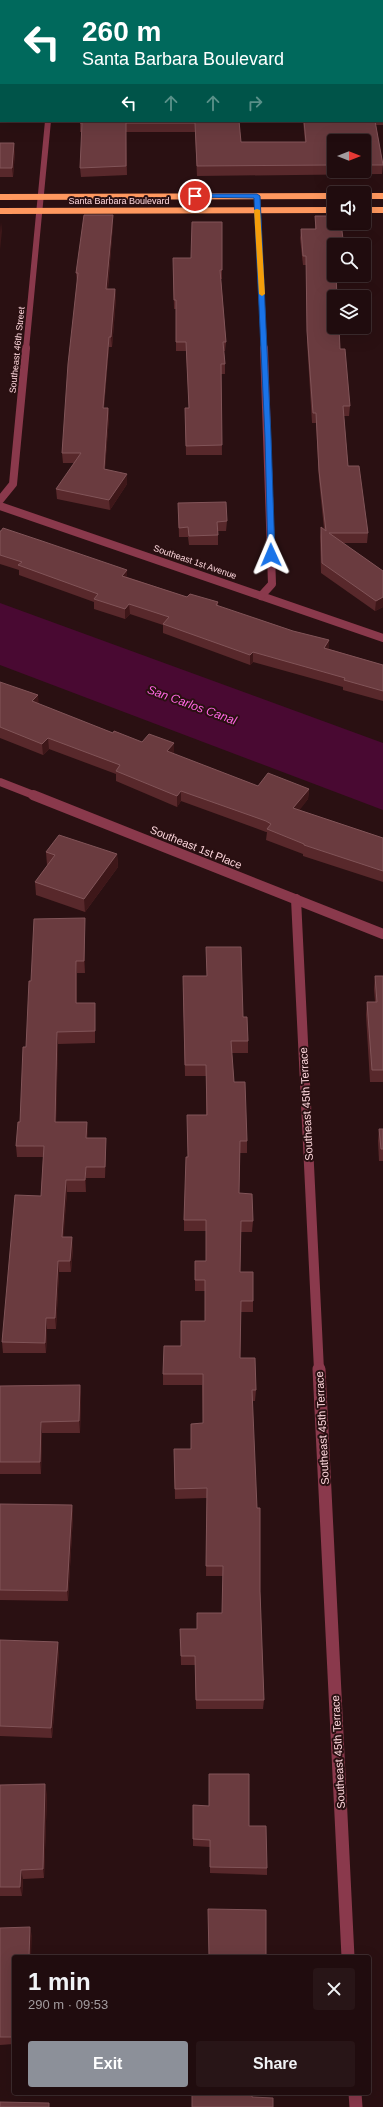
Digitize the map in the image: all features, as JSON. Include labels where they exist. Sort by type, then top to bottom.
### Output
[{"type":"main road","name":"Santa Barbara Boulevard","points":[[0,196],[327,196]]},
{"type":"main road","points":[[371,196],[383,196]]},
{"type":"main road","name":"Santa Barbara Boulevard","points":[[0,211],[327,210]]},
{"type":"main road","points":[[371,210],[383,210]]},
{"type":"street","name":"Southeast 46th Street","points":[[0,500],[13,484],[42,196],[48,122]]},
{"type":"street","points":[[257,196],[268,437],[272,584],[261,596]]},
{"type":"street","name":"Southeast 1st Avenue","points":[[0,506],[383,638]]},
{"type":"street","name":"Southeast 1st Place","points":[[0,782],[383,934]]},
{"type":"street","name":"Southeast 45th Terrace","points":[[296,899],[348,1955]]},
{"type":"street","points":[[355,2095],[356,2107]]},
{"type":"water","name":"San Carlos Canal","points":[[0,603],[383,743],[383,810],[0,665]]},
{"type":"building","points":[[80,122],[239,122],[241,142],[306,142],[304,122],[375,122],[383,165],[371,165],[371,134],[327,134],[327,165],[197,166],[195,123],[126,123],[126,166],[80,168],[82,123]]},
{"type":"building","points":[[0,143],[14,143],[12,168],[0,168]]},
{"type":"building","points":[[84,215],[113,215],[106,289],[115,289],[103,408],[108,408],[104,469],[127,474],[109,500],[56,489],[81,453],[62,453],[68,364],[78,273],[76,273]]},
{"type":"building","points":[[315,216],[327,216],[327,230],[342,230],[343,238],[327,238],[327,282],[336,282],[337,290],[327,290],[327,334],[339,334],[340,349],[345,349],[350,406],[343,406],[348,466],[359,466],[368,533],[329,533],[383,571],[383,597],[376,601],[322,563],[321,527],[326,531],[319,471],[316,413],[313,413],[307,331],[306,256],[303,256],[301,229],[316,229]]},
{"type":"building","points":[[192,222],[222,222],[222,270],[220,270],[226,342],[223,342],[225,364],[221,364],[222,445],[186,446],[185,408],[189,408],[186,342],[176,342],[176,300],[174,300],[173,258],[191,258]]},
{"type":"building","points":[[226,502],[227,521],[217,522],[218,535],[189,536],[188,527],[179,528],[178,503]]},
{"type":"building","points":[[3,528],[127,570],[122,576],[187,597],[190,594],[218,602],[216,605],[293,631],[329,640],[324,648],[383,665],[383,691],[344,680],[345,678],[253,652],[250,655],[163,624],[169,617],[129,604],[125,609],[94,599],[98,594],[18,565],[22,562],[0,555],[0,531]]},
{"type":"building","points":[[0,682],[38,695],[32,701],[113,733],[114,731],[142,742],[149,734],[174,743],[167,751],[258,786],[268,773],[309,789],[293,808],[383,838],[383,871],[304,845],[267,829],[271,824],[266,821],[181,791],[177,796],[116,771],[120,765],[48,738],[42,744],[0,727]]},
{"type":"building","points":[[59,835],[117,854],[84,899],[35,882],[55,855],[46,852]]},
{"type":"building","points":[[85,918],[84,961],[76,961],[76,1003],[95,1003],[95,1031],[57,1032],[55,1122],[87,1122],[86,1138],[106,1138],[105,1167],[86,1167],[85,1180],[66,1180],[62,1237],[72,1237],[70,1261],[58,1261],[55,1318],[46,1318],[45,1343],[2,1342],[15,1195],[41,1196],[44,1146],[16,1146],[18,1122],[20,1122],[23,1047],[26,1047],[34,919]]},
{"type":"building","points":[[206,947],[241,947],[243,1017],[247,1017],[248,1041],[231,1041],[234,1082],[245,1082],[247,1141],[240,1141],[239,1193],[252,1194],[253,1221],[241,1221],[240,1272],[253,1272],[253,1301],[241,1301],[240,1358],[255,1358],[256,1390],[252,1390],[257,1508],[260,1508],[260,1591],[264,1700],[196,1700],[195,1656],[181,1656],[180,1629],[197,1629],[197,1613],[222,1613],[223,1566],[206,1566],[207,1488],[175,1489],[174,1449],[191,1449],[191,1424],[203,1423],[203,1374],[163,1374],[164,1346],[181,1346],[181,1321],[205,1321],[205,1280],[195,1280],[195,1261],[206,1261],[206,1220],[184,1220],[186,1157],[188,1157],[187,1115],[207,1115],[206,1065],[185,1065],[183,976],[207,976]]},
{"type":"building","points":[[375,976],[383,976],[383,1070],[372,1070],[367,1002],[377,1002]]},
{"type":"building","points":[[379,1129],[383,1129],[383,1149],[381,1149]]},
{"type":"building","points":[[80,1385],[79,1421],[41,1422],[40,1462],[0,1462],[0,1386]]},
{"type":"building","points":[[0,1504],[72,1505],[67,1591],[0,1590]]},
{"type":"building","points":[[0,1640],[58,1642],[51,1728],[0,1726]]},
{"type":"building","points":[[209,1774],[249,1774],[249,1826],[266,1826],[267,1868],[210,1867],[210,1840],[193,1839],[193,1805],[209,1806]]},
{"type":"building","points":[[45,1784],[43,1869],[21,1870],[20,1887],[0,1887],[0,1785]]},
{"type":"building","points":[[208,1909],[266,1910],[266,1955],[209,1955]]},
{"type":"building","points":[[30,1927],[29,1955],[12,1955],[12,2037],[0,2037],[0,1928]]},
{"type":"building","points":[[192,2095],[252,2095],[252,2097],[273,2098],[273,2107],[192,2107]]},
{"type":"building","points":[[0,2102],[49,2103],[49,2107],[0,2107]]},
{"type":"slow traffic","points":[[257,210],[262,294]]},
{"type":"route","points":[[195,196],[257,196],[268,437],[271,555]]}]
